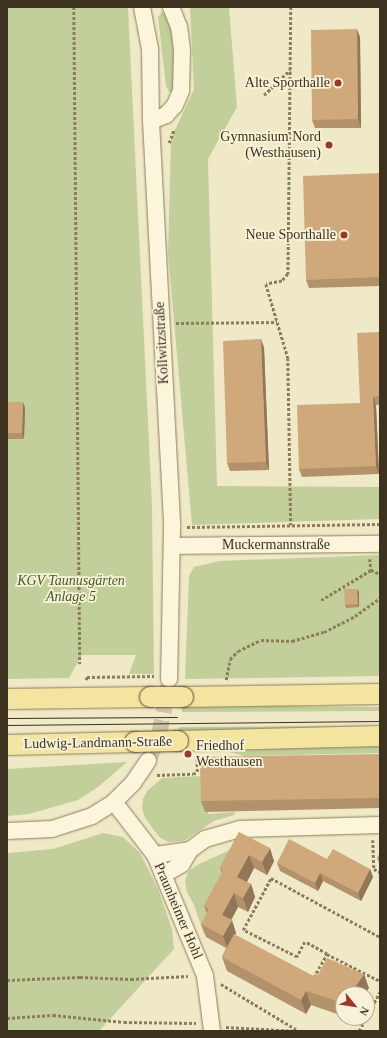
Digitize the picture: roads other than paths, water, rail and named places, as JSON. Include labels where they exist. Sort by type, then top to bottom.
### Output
[{"type":"main road","points":[[7,699],[380,694]]},
{"type":"main road","name":"Ludwig-Landmann-Straße","points":[[9,745],[380,736]]},
{"type":"street","name":"Kollwitzstraße","points":[[142,7],[150,49],[151,121],[172,546],[162,678]]},
{"type":"street","points":[[151,121],[166,116],[181,91],[182,50],[179,27],[171,7]]},
{"type":"street","name":"Muckermannstraße","points":[[172,546],[380,544]]},
{"type":"street","points":[[9,830],[52,829],[92,816],[114,802],[133,783],[148,761]]},
{"type":"street","name":"Praunheimer Hohl","points":[[114,802],[154,855],[163,875],[205,976],[213,1029]]},
{"type":"street","points":[[163,875],[181,864],[190,850],[205,839],[239,829],[376,825]]},
{"type":"street","points":[[154,855],[190,850]]},
{"type":"tunnel","points":[[148,761],[159,736],[168,686]]},
{"type":"tram line","points":[[7,718],[177,717]]},
{"type":"tram line","points":[[7,725],[380,721]]},
{"type":"place","name":"Alte Sporthalle","points":[[338,83]]},
{"type":"place","name":"Gymnasium Nord (Westhausen)","points":[[329,145]]},
{"type":"place","name":"Neue Sporthalle","points":[[344,235]]},
{"type":"place","name":"Friedhof Westhausen","points":[[188,754]]},
{"type":"park label","name":"KGV Taunusgärten Anlage 5","points":[[71,590]]}]
